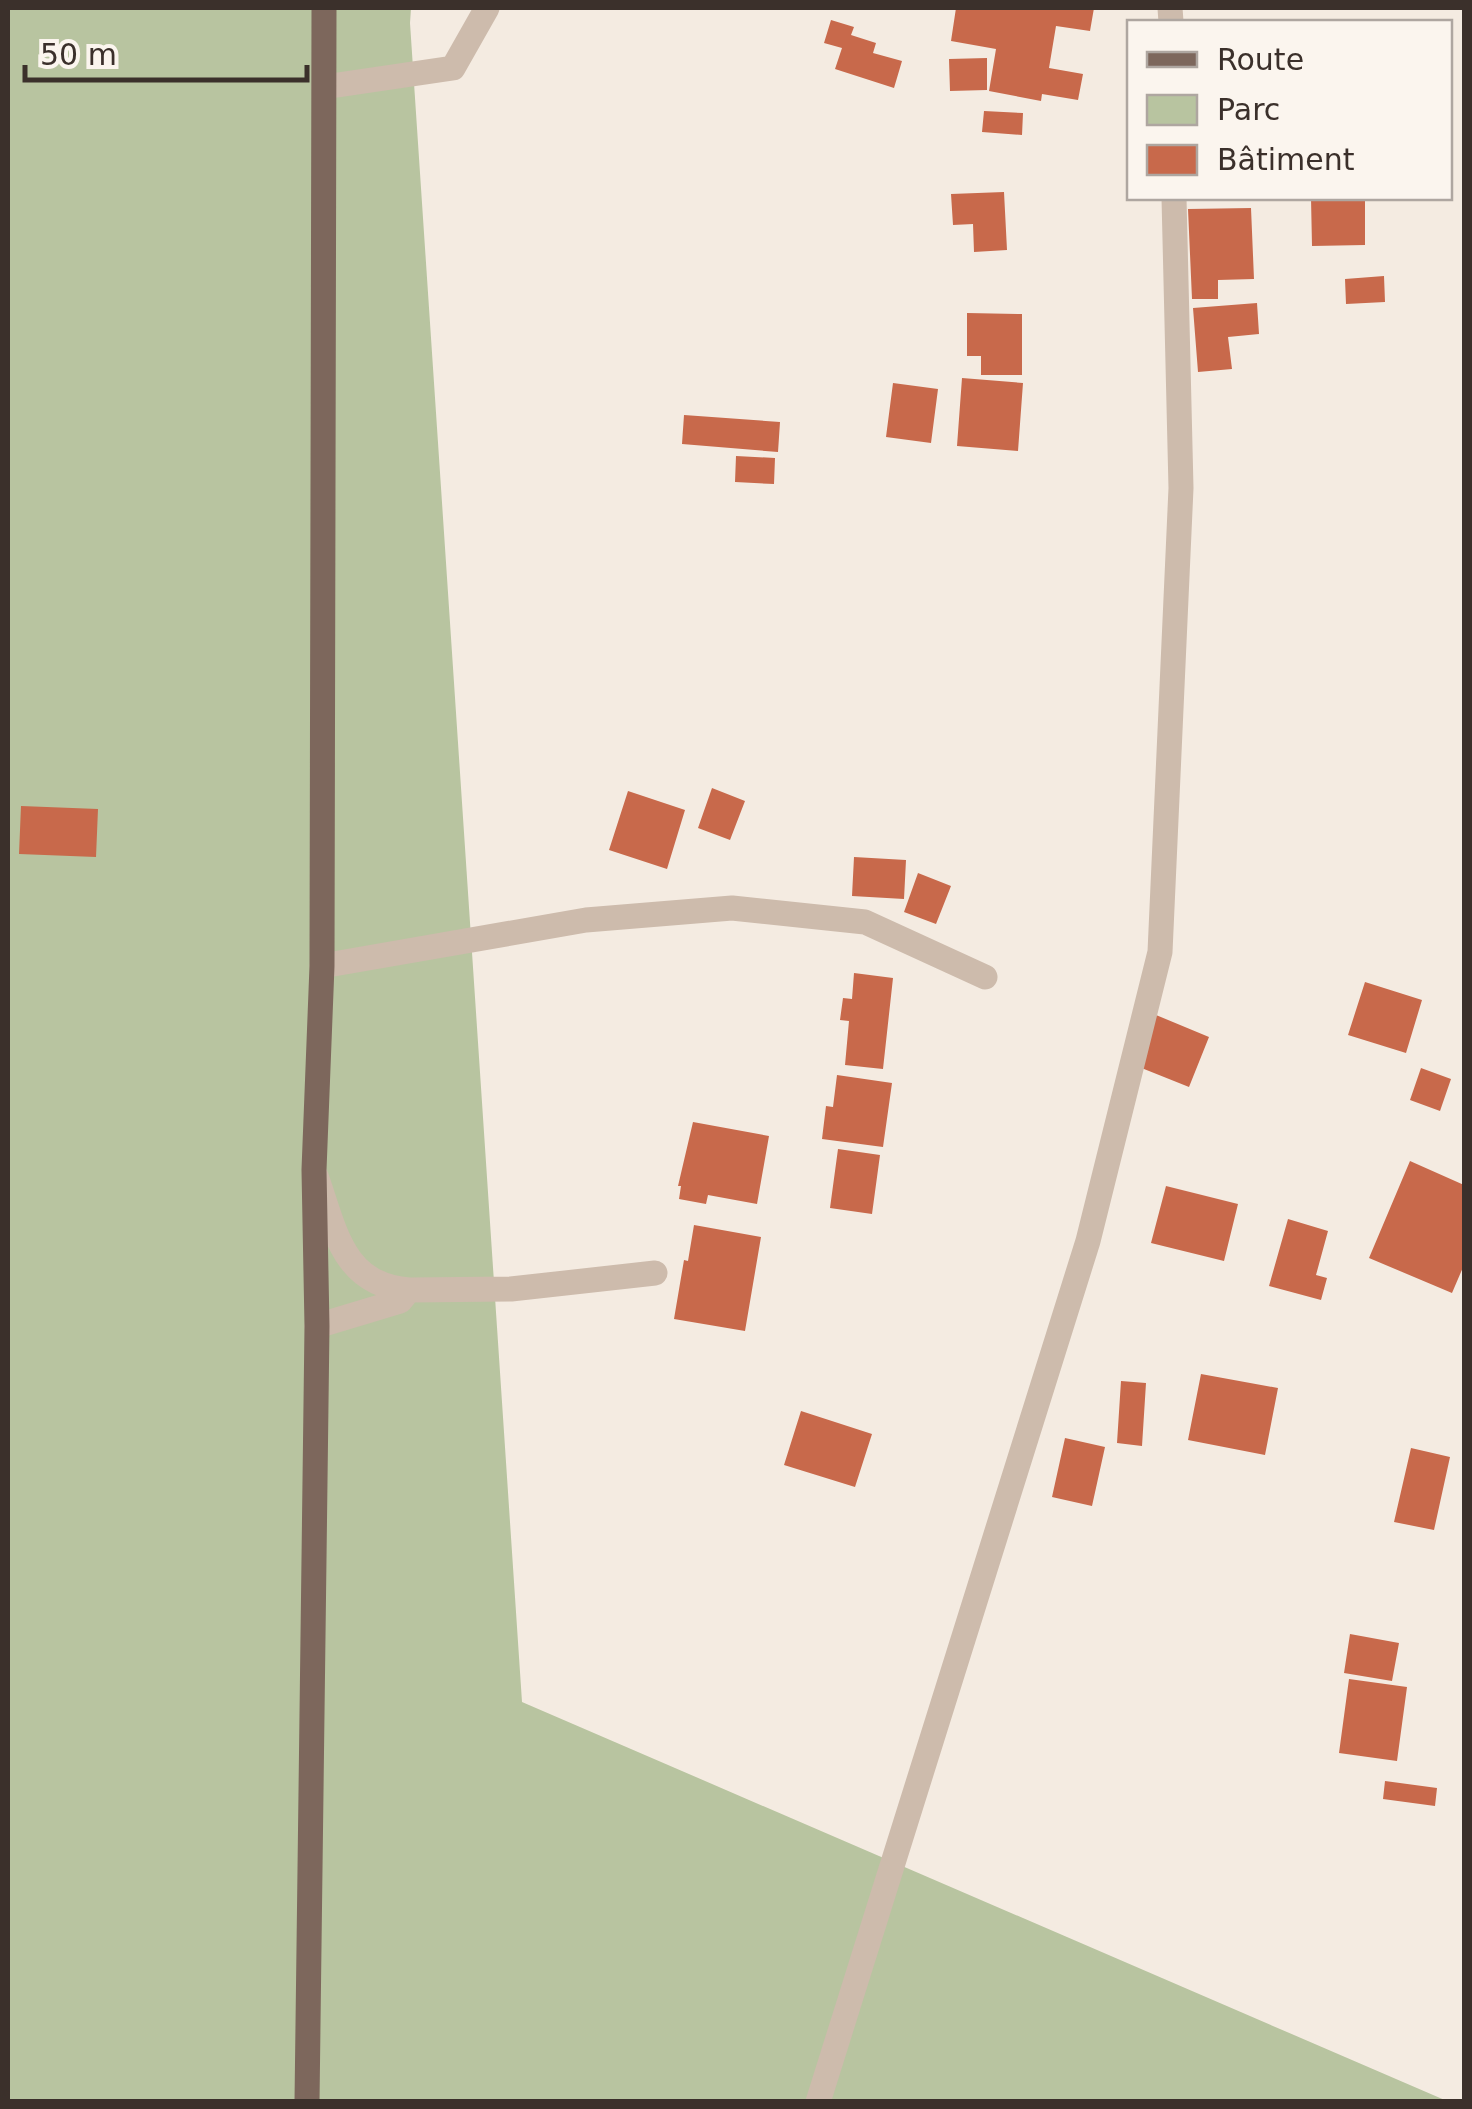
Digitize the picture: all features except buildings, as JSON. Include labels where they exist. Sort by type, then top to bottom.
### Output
[{"type":"main road","points":[[307,2102],[316,1326],[314,1170],[322,966],[324,8]]},
{"type":"street","points":[[324,87],[453,68],[487,8]]},
{"type":"street","points":[[818,2102],[1088,1241],[1160,952],[1181,488],[1174,200]]},
{"type":"street","points":[[322,966],[586,920],[732,908],[866,922],[985,977]]},
{"type":"street","points":[[314,1170],[343,1253],[369,1280],[409,1290],[510,1289],[655,1273]]},
{"type":"street","points":[[316,1326],[400,1301],[409,1290]]},
{"type":"green space","points":[[8,8],[411,8],[522,1702],[1447,2101],[8,2102]]}]
